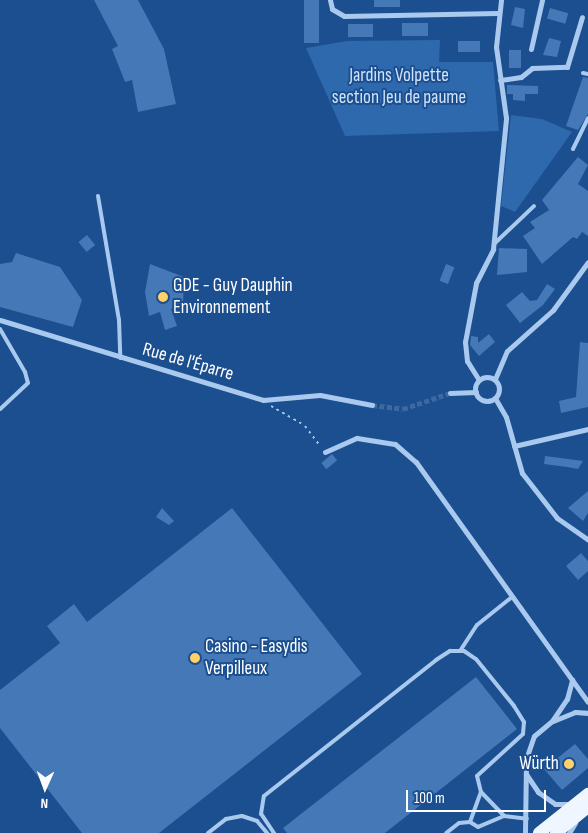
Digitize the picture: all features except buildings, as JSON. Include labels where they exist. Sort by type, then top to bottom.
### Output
[{"type":"main road","points":[[556,833],[582,808],[588,794]]},
{"type":"main road","points":[[538,833],[582,808]]},
{"type":"street","points":[[330,0],[332,9],[344,16],[498,13]]},
{"type":"street","points":[[476,392],[479,380],[467,361],[465,342],[476,283],[494,244],[506,118],[496,47],[498,13],[501,0]]},
{"type":"street","points":[[531,49],[542,0]]},
{"type":"street","points":[[500,80],[521,77],[532,68],[567,67],[582,17]]},
{"type":"street","points":[[495,398],[499,388],[495,379],[507,351],[553,310],[588,262]]},
{"type":"street","name":"Rue de l'Éparre","points":[[0,320],[263,400],[320,395],[372,405]]},
{"type":"street","points":[[479,380],[495,379]]},
{"type":"street","points":[[450,393],[476,392],[484,400],[495,398]]},
{"type":"street","points":[[495,398],[506,417],[522,472],[557,518],[588,540]]},
{"type":"street","points":[[514,446],[588,429]]},
{"type":"street","points":[[325,452],[357,438],[396,444],[416,462],[588,702]]},
{"type":"street","points":[[525,833],[526,773],[534,736],[552,721],[568,699],[572,680]]},
{"type":"street","points":[[552,721],[575,712],[588,713]]},
{"type":"street","points":[[526,773],[538,792],[555,804],[582,808],[569,833]]},
{"type":"lane","points":[[582,73],[588,74]]},
{"type":"lane","points":[[573,149],[588,118]]},
{"type":"lane","points":[[98,196],[119,320],[120,358]]},
{"type":"lane","points":[[494,244],[534,206]]},
{"type":"lane","points":[[0,330],[25,372],[28,383],[0,409]]},
{"type":"lane","points":[[460,651],[477,625],[512,597]]},
{"type":"lane","points":[[274,833],[261,814],[264,796],[436,660],[450,651],[460,651],[476,659],[524,722],[523,734],[515,744],[477,776],[481,792],[504,816]]},
{"type":"lane","points":[[470,822],[481,792]]},
{"type":"lane","points":[[208,833],[226,819],[242,816],[257,821],[267,833]]},
{"type":"lane","points":[[446,833],[458,823],[470,822],[478,827],[504,816],[526,819]]},
{"type":"path","points":[[263,400],[305,426],[325,452]]},
{"type":"green space","name":"Jardins Volpette section Jeu de paume","points":[[440,40],[439,62],[493,62],[499,131],[345,136],[306,48],[347,41]]},
{"type":"green space","points":[[511,115],[542,119],[572,132],[515,212],[501,206]]},
{"type":"tunnel","points":[[372,405],[403,409],[450,393]]},
{"type":"place","name":"GDE - Guy Dauphin Environnement","points":[[163,297]]},
{"type":"place","name":"Casino - Easydis Verpilleux","points":[[195,658]]},
{"type":"place","name":"Würth","points":[[569,764]]}]
